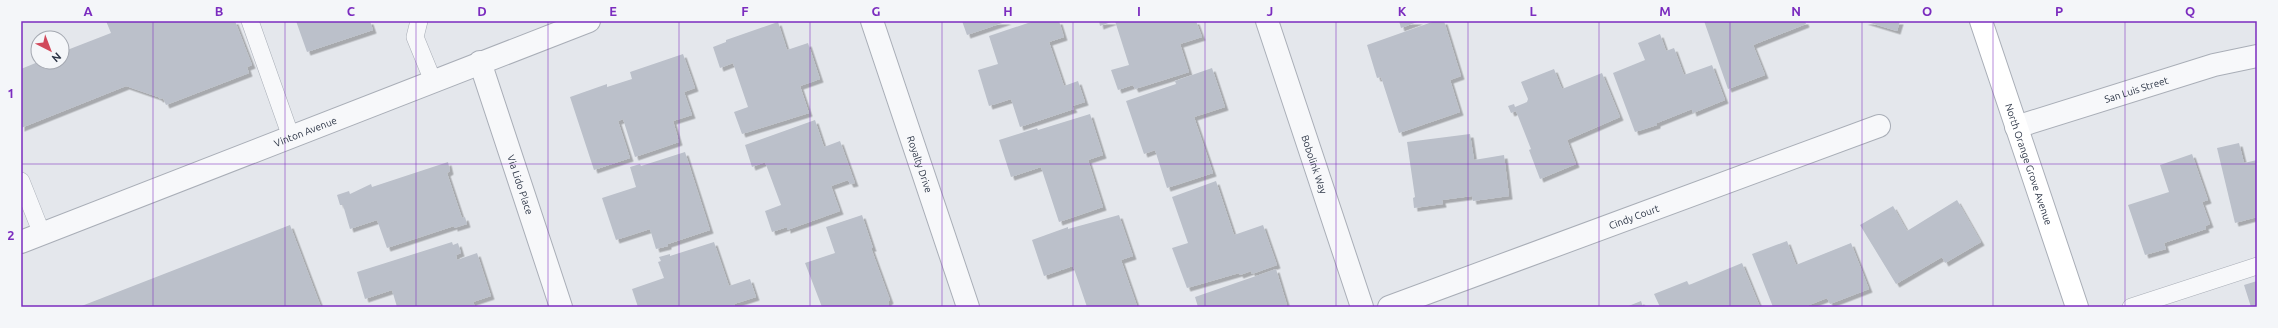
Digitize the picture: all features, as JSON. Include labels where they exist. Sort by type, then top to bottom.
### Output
[{"type":"main road","name":"North Orange Grove Avenue","points":[[1982,21],[2016,127],[2078,307]]},
{"type":"street","name":"Vinton Avenue","points":[[21,242],[480,62],[589,21]]},
{"type":"street","name":"Royalty Drive","points":[[872,21],[968,307]]},
{"type":"street","name":"Bobolink Way","points":[[1267,21],[1362,307]]},
{"type":"street","name":"San Luis Street","points":[[2016,127],[2214,65],[2257,56]]},
{"type":"street","name":"Via Lido Place","points":[[480,62],[560,307]]},
{"type":"street","name":"Cindy Court","points":[[1389,307],[1879,126]]},
{"type":"lane","points":[[250,21],[291,137]]},
{"type":"lane","points":[[419,21],[415,37],[433,81]]},
{"type":"lane","points":[[21,181],[42,234]]},
{"type":"lane","points":[[2131,307],[2257,266]]},
{"type":"building","points":[[106,21],[235,21],[252,65],[247,67],[249,73],[166,105],[163,98],[160,99],[126,86],[21,128],[21,69],[30,65],[30,70],[70,70],[70,49],[111,33]]},
{"type":"building","points":[[296,21],[370,21],[373,30],[307,52]]},
{"type":"building","points":[[962,21],[1008,21],[967,35]]},
{"type":"building","points":[[1034,21],[1059,21],[1064,37],[1049,42],[1064,86],[1078,81],[1085,102],[1072,106],[1074,109],[1020,127],[1011,99],[989,106],[978,70],[998,64],[989,36]]},
{"type":"building","points":[[1099,21],[1114,21],[1100,26]]},
{"type":"building","points":[[1115,21],[1196,21],[1202,37],[1180,44],[1189,72],[1135,89],[1133,85],[1118,90],[1111,70],[1129,65]]},
{"type":"building","points":[[1399,21],[1420,21],[1401,28]]},
{"type":"building","points":[[1435,21],[1444,21],[1461,76],[1450,80],[1460,112],[1399,133],[1381,77],[1377,78],[1367,45]]},
{"type":"building","points":[[1704,21],[1805,21],[1806,24],[1753,45],[1765,75],[1728,89]]},
{"type":"building","points":[[1864,21],[1900,21],[1897,31]]},
{"type":"building","points":[[778,22],[787,50],[808,43],[820,79],[800,86],[809,113],[742,134],[734,112],[748,107],[733,63],[720,68],[713,47],[726,42],[726,40]]},
{"type":"building","points":[[1660,34],[1666,51],[1674,48],[1684,75],[1712,65],[1725,100],[1693,113],[1692,109],[1657,123],[1657,125],[1635,132],[1613,73],[1645,60],[1638,43]]},
{"type":"building","points":[[683,54],[695,88],[684,92],[692,115],[673,121],[679,142],[635,157],[623,119],[618,121],[630,158],[594,170],[570,97],[607,84],[607,87],[632,79],[630,72]]},
{"type":"building","points":[[1212,68],[1225,107],[1194,117],[1213,173],[1167,188],[1155,150],[1144,154],[1126,101],[1176,84],[1175,81]]},
{"type":"building","points":[[1554,69],[1562,89],[1602,73],[1620,117],[1567,140],[1576,164],[1540,179],[1529,150],[1531,149],[1516,111],[1511,113],[1508,106],[1514,104],[1515,107],[1527,102],[1528,99],[1521,82]]},
{"type":"building","points":[[1090,114],[1103,155],[1088,160],[1103,207],[1059,222],[1041,167],[1011,177],[999,140]]},
{"type":"building","points":[[815,120],[824,147],[840,141],[855,183],[850,184],[848,180],[831,186],[840,211],[787,230],[787,227],[772,232],[765,211],[781,205],[765,162],[752,167],[745,145]]},
{"type":"building","points":[[1470,134],[1474,160],[1504,155],[1509,196],[1473,201],[1472,196],[1442,200],[1443,204],[1414,208],[1413,198],[1415,197],[1407,142]]},
{"type":"building","points":[[2239,143],[2244,163],[2257,160],[2257,217],[2235,223],[2217,148]]},
{"type":"building","points":[[685,152],[710,230],[656,249],[650,229],[616,240],[602,198],[636,187],[630,167],[640,164],[641,166]]},
{"type":"building","points":[[2192,154],[2208,200],[2202,202],[2210,224],[2205,226],[2206,229],[2164,243],[2166,249],[2145,255],[2128,205],[2169,192],[2160,165]]},
{"type":"building","points":[[448,162],[450,171],[447,173],[462,218],[465,217],[467,224],[454,228],[454,226],[387,248],[377,220],[350,229],[343,205],[340,205],[337,195],[349,191],[350,194],[371,184],[372,187]]},
{"type":"building","points":[[1216,181],[1234,235],[1263,225],[1277,265],[1252,274],[1251,271],[1240,275],[1239,273],[1187,288],[1172,248],[1188,243],[1172,197]]},
{"type":"building","points":[[1957,200],[1981,242],[1945,263],[1942,257],[1896,284],[1860,225],[1893,206],[1907,231]]},
{"type":"building","points":[[862,215],[873,248],[871,248],[890,300],[888,302],[889,305],[883,307],[822,307],[805,263],[835,253],[826,227]]},
{"type":"building","points":[[1119,215],[1133,256],[1121,260],[1137,306],[1087,307],[1073,266],[1044,276],[1032,240],[1068,227],[1068,229]]},
{"type":"building","points":[[290,225],[321,307],[79,307]]},
{"type":"building","points":[[1787,241],[1796,265],[1851,243],[1869,289],[1830,304],[1827,298],[1804,307],[1773,307],[1752,254]]},
{"type":"building","points":[[452,242],[453,245],[458,243],[461,253],[456,255],[457,260],[477,253],[491,296],[473,302],[475,307],[397,307],[392,290],[365,299],[357,272]]},
{"type":"building","points":[[714,242],[729,286],[750,279],[756,297],[734,304],[735,307],[638,307],[632,289],[664,278],[658,262],[661,261],[659,257],[670,254],[670,256]]},
{"type":"building","points":[[1742,263],[1760,307],[1660,307],[1654,294],[1687,281],[1689,285]]},
{"type":"building","points":[[1276,269],[1287,305],[1280,307],[1198,307],[1195,297]]},
{"type":"building","points":[[2257,281],[2257,307],[2251,307],[2244,285]]},
{"type":"building","points":[[1641,301],[1643,307],[1626,307]]}]
